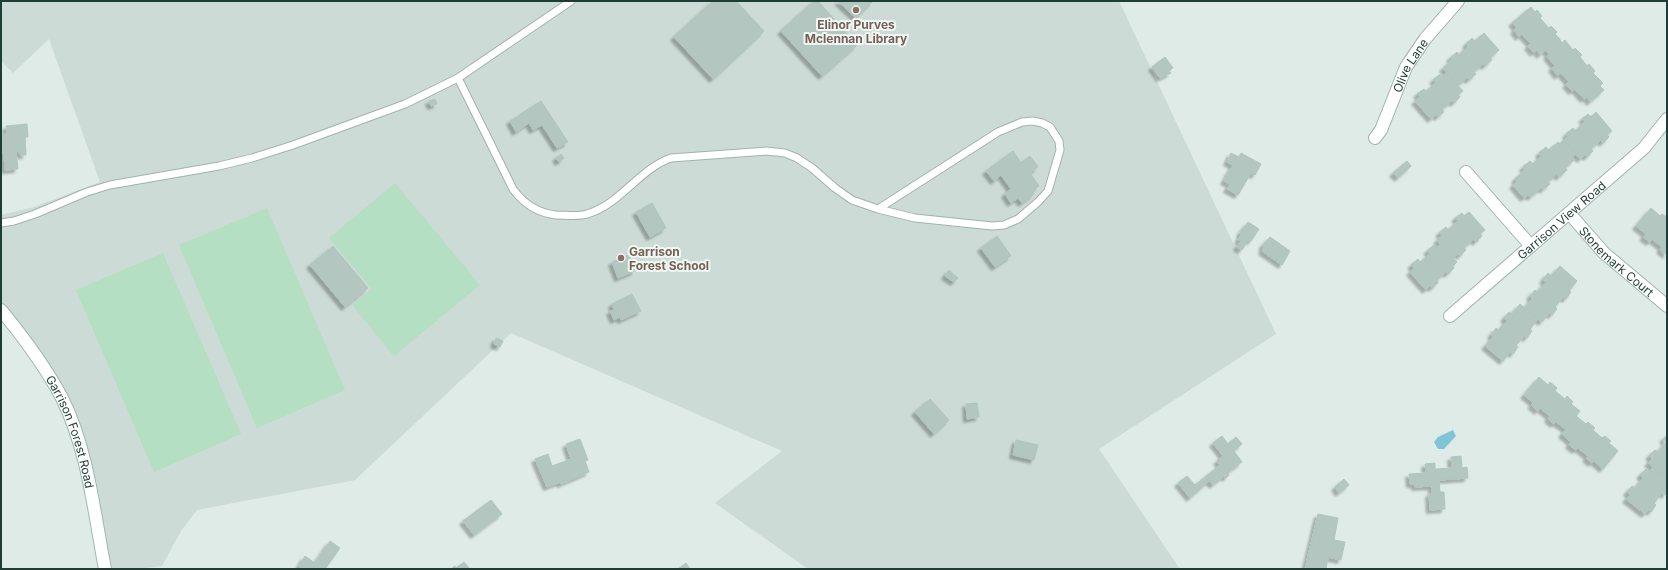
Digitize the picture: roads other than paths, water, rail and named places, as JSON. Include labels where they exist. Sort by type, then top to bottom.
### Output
[{"type":"street","name":"Olive Lane","points":[[1375,138],[1381,130],[1406,67],[1424,39],[1458,1]]},
{"type":"street","name":"Garrison View Road","points":[[1450,316],[1644,148],[1667,119]]},
{"type":"street","points":[[1466,172],[1531,246]]},
{"type":"street","name":"Stonemark Court","points":[[1569,214],[1604,253],[1667,306]]},
{"type":"street","name":"Garrison Forest Road","points":[[1,310],[38,358],[62,399],[70,417],[80,447],[105,569]]},
{"type":"lane","points":[[1,223],[14,221],[35,214],[87,192],[110,185],[219,166],[293,145],[405,104],[458,78],[571,1]]},
{"type":"lane","points":[[458,78],[513,189],[521,200],[538,210],[553,214],[587,214],[606,204],[659,162],[671,158],[766,151],[785,153],[797,158],[852,200],[878,209],[915,218],[1004,226],[1018,218],[1038,202],[1048,191],[1060,150],[1059,141],[1050,127],[1042,123],[1022,122],[1010,126],[998,132],[878,209]]},
{"type":"water","points":[[1453,430],[1456,436],[1444,449],[1438,449],[1434,442],[1438,437]]},
{"type":"place","name":"Elinor Purves Mclennan Library","points":[[856,10]]},
{"type":"place","name":"Garrison Forest School","points":[[621,258]]}]
